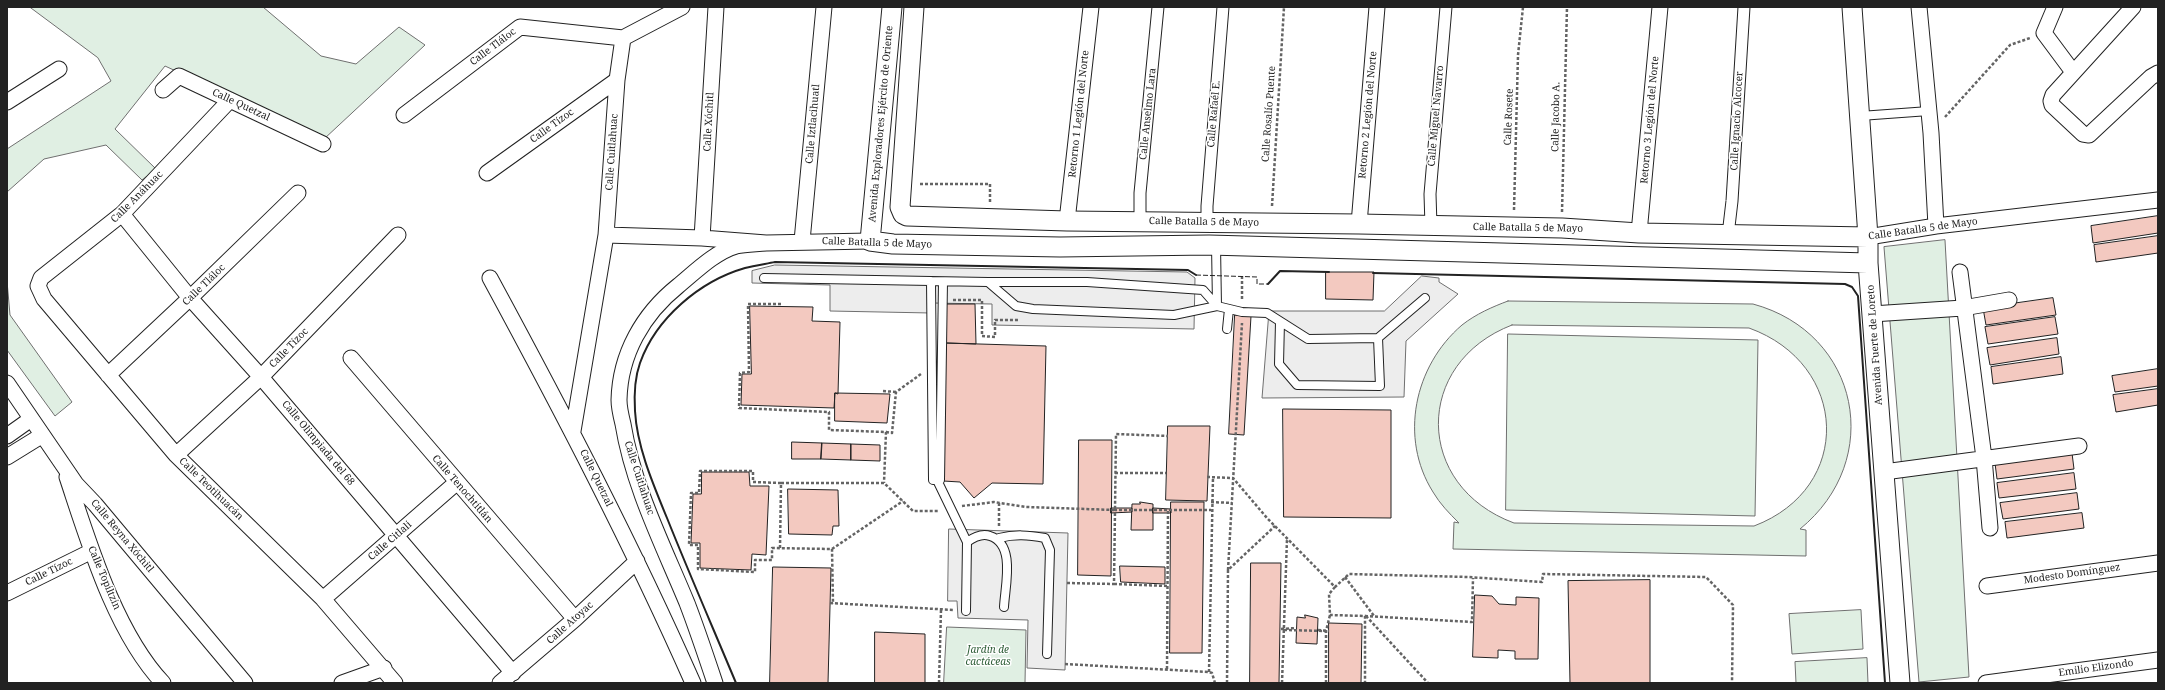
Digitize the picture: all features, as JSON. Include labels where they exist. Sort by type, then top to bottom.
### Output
[{"type":"street","name":"Calle Xóchitl","points":[[702,238],[716,7]]},
{"type":"street","name":"Calle Iztlacihuatl","points":[[802,241],[824,7]]},
{"type":"street","name":"Avenida Exploradores Ejército de Oriente","points":[[870,241],[892,7]]},
{"type":"street","name":"Calle Batalla 5 de Mayo","points":[[914,7],[900,207],[903,214],[907,216],[1067,221],[1207,221],[1562,228],[1639,233],[1868,237],[1936,226],[2158,200]]},
{"type":"street","name":"Retorno 1 Legión del Norte","points":[[1067,221],[1091,7]]},
{"type":"street","name":"Calle Anselmo Lara","points":[[1140,221],[1140,194],[1158,7]]},
{"type":"street","name":"Calle Rafaél E.","points":[[1207,221],[1223,7]]},
{"type":"street","name":"Retorno 2 Legión del Norte","points":[[1359,224],[1377,7]]},
{"type":"street","name":"Calle Miguel Navarro","points":[[1431,226],[1430,194],[1446,7]]},
{"type":"street","name":"Retorno 3 Legión del Norte","points":[[1639,233],[1660,7]]},
{"type":"street","name":"Calle Ignacio Alcocer","points":[[1728,235],[1732,201],[1744,7]]},
{"type":"street","name":"Avenida Fuerte de Loreto","points":[[1852,7],[1868,237],[1868,263],[1900,683]]},
{"type":"street","points":[[1919,7],[1931,133],[1936,226]]},
{"type":"street","points":[[2055,7],[2044,33],[2073,72]]},
{"type":"street","points":[[2134,7],[2073,72],[2050,101],[2054,108],[2086,135],[2093,133],[2151,76],[2158,73]]},
{"type":"street","points":[[623,38],[673,9]]},
{"type":"street","name":"Calle Tláloc","points":[[404,115],[520,27],[623,38]]},
{"type":"street","name":"Calle Cuitlahuac","points":[[573,431],[606,235],[617,80],[623,38]]},
{"type":"street","points":[[7,102],[59,69]]},
{"type":"street","name":"Calle Quetzal","points":[[163,90],[179,76],[323,144]]},
{"type":"street","name":"Calle Tízoc","points":[[488,173],[617,80]]},
{"type":"street","name":"Calle Anáhuac","points":[[38,286],[41,278],[122,214],[230,100]]},
{"type":"street","name":"Calle Tláloc","points":[[108,375],[298,193]]},
{"type":"street","name":"Calle Olimpiada del 68","points":[[122,214],[190,298],[261,377],[514,673]]},
{"type":"street","points":[[1207,221],[1213,245]]},
{"type":"street","points":[[1429,252],[1431,226]]},
{"type":"street","points":[[1562,228],[1563,254]]},
{"type":"street","name":"Calle Tízoc","points":[[176,455],[261,377],[398,235]]},
{"type":"street","name":"Calle Batalla 5 de Mayo","points":[[606,235],[702,238],[766,243],[802,241],[870,241],[893,244],[1060,247],[1213,245],[1868,263]]},
{"type":"street","name":"Calle Cuitlahuac","points":[[715,683],[687,605],[657,532],[626,444],[619,401],[621,377],[635,336],[657,305],[670,292],[722,253],[734,247],[766,243]]},
{"type":"street","points":[[1960,272],[1963,308],[1984,458],[1990,528]]},
{"type":"street","name":"Calle Quetzal","points":[[490,278],[573,431],[637,561],[693,683]]},
{"type":"street","name":"Calle Teotihuacán","points":[[38,286],[44,299],[176,455],[323,599],[384,668],[395,683]]},
{"type":"street","points":[[1872,314],[1963,308],[2009,300]]},
{"type":"street","name":"Calle Tenochtitlán","points":[[352,358],[456,483],[575,619]]},
{"type":"street","name":"Calle Reyna Xóchitl","points":[[7,383],[41,436],[62,465],[245,683]]},
{"type":"street","points":[[7,436],[31,419]]},
{"type":"street","points":[[7,457],[41,436]]},
{"type":"street","points":[[1884,472],[2079,446]]},
{"type":"street","name":"Calle Topiltzin","points":[[62,465],[92,550],[131,637],[163,683]]},
{"type":"street","name":"Calle Citlali","points":[[323,599],[456,483]]},
{"type":"street","name":"Calle Tízoc","points":[[7,593],[92,550]]},
{"type":"street","name":"Calle Atoyac","points":[[500,683],[514,673],[575,619],[637,561]]},
{"type":"street","name":"Modesto Domínguez","points":[[1987,586],[2158,562]]},
{"type":"street","name":"Emilio Elizondo","points":[[1986,683],[2158,660]]},
{"type":"street","points":[[342,683],[384,668]]},
{"type":"lane","points":[[1860,116],[1929,111]]},
{"type":"lane","points":[[1213,245],[1216,306]]},
{"type":"lane","points":[[764,278],[931,282],[1086,282],[1203,290],[1216,306]]},
{"type":"lane","points":[[931,282],[933,480],[937,480],[967,542],[966,611]]},
{"type":"lane","points":[[937,480],[940,480],[943,282]]},
{"type":"lane","points":[[988,282],[1016,306],[1033,309],[1174,315],[1216,306],[1242,312],[1267,313],[1308,339],[1378,338],[1425,298]]},
{"type":"lane","points":[[1227,329],[1229,309]]},
{"type":"lane","points":[[1280,322],[1279,364],[1297,385],[1380,386],[1378,338]]},
{"type":"lane","points":[[967,542],[974,537],[986,534],[999,538],[1010,535],[1028,535],[1044,538],[1050,550],[1047,654]]},
{"type":"lane","points":[[999,538],[1005,549],[1007,562],[1004,607]]},
{"type":"path","name":"Calle Rosalío Puente","points":[[1273,223],[1272,199],[1284,7]]},
{"type":"path","name":"Calle Rosete","points":[[1513,228],[1518,55],[1523,7]]},
{"type":"path","name":"Calle Jacobo A.","points":[[1562,228],[1567,7]]},
{"type":"path","points":[[1931,133],[2010,45],[2044,33]]},
{"type":"path","points":[[920,184],[990,184],[990,219]]},
{"type":"path","points":[[1227,683],[1228,570],[1242,312],[1242,276]]},
{"type":"path","points":[[780,304],[748,304],[749,372],[740,373],[739,408],[829,412],[829,430],[892,433],[896,392]]},
{"type":"path","points":[[882,391],[896,392],[931,366]]},
{"type":"path","points":[[884,483],[886,432]]},
{"type":"path","points":[[1114,584],[1116,434],[1168,436]]},
{"type":"path","points":[[903,501],[832,549],[772,548],[772,560],[756,560],[755,572],[698,569],[698,545],[689,545],[691,493],[699,493],[700,471],[753,471],[753,482],[884,483],[903,501],[913,511],[951,509],[999,503],[1026,507],[1115,510],[1211,510]]},
{"type":"path","points":[[1115,473],[1166,474]]},
{"type":"path","points":[[1208,477],[1233,478],[1275,526],[1334,587]]},
{"type":"path","points":[[1208,672],[1211,502],[1213,477]]},
{"type":"path","points":[[780,548],[781,482]]},
{"type":"path","points":[[1211,502],[1232,503]]},
{"type":"path","points":[[999,503],[999,538]]},
{"type":"path","points":[[1168,510],[1168,669]]},
{"type":"path","points":[[1228,570],[1275,526]]},
{"type":"path","points":[[1282,683],[1287,538]]},
{"type":"path","points":[[832,549],[832,603],[966,611]]},
{"type":"path","points":[[1326,683],[1327,631],[1330,615],[1329,594],[1334,587],[1349,574],[1542,582],[1542,574],[1706,577],[1733,605],[1732,683]]},
{"type":"path","points":[[1345,577],[1374,616]]},
{"type":"path","points":[[1330,615],[1472,622],[1473,578]]},
{"type":"path","points":[[1067,583],[1168,586]]},
{"type":"path","points":[[939,683],[941,610]]},
{"type":"path","points":[[1365,616],[1365,683]]},
{"type":"path","points":[[1365,616],[1428,683]]},
{"type":"path","points":[[1281,629],[1296,628]]},
{"type":"path","points":[[1284,630],[1327,631]]},
{"type":"path","points":[[1318,630],[1327,631]]},
{"type":"path","points":[[1065,664],[1208,672],[1212,673],[1216,683]]},
{"type":"green space","points":[[30,7],[263,7],[321,56],[356,64],[399,27],[425,45],[324,139],[165,66],[115,129],[156,169],[142,180],[106,145],[44,159],[7,192],[7,149],[111,81],[98,58]]},
{"type":"green space","points":[[1945,240],[1969,677],[1919,682],[1884,247]]},
{"type":"green space","points":[[7,281],[10,315],[72,402],[55,416],[7,350]]},
{"type":"green space","points":[[1508,301],[1753,304],[1789,319],[1817,342],[1837,370],[1848,402],[1851,435],[1844,469],[1827,501],[1800,529],[1806,530],[1806,556],[1453,549],[1454,522],[1459,523],[1448,512],[1433,492],[1423,471],[1416,449],[1415,426],[1417,404],[1423,382],[1432,361],[1446,342],[1462,325],[1473,317]],"holes":[[[1512,325],[1749,328],[1782,345],[1806,369],[1821,396],[1826,426],[1823,456],[1809,484],[1787,508],[1754,526],[1514,523],[1481,505],[1458,482],[1443,454],[1438,424],[1443,395],[1456,367],[1480,343]]]},
{"type":"green space","points":[[1508,334],[1758,340],[1755,516],[1506,510]]},
{"type":"green space","points":[[1861,610],[1863,649],[1792,654],[1789,614]]},
{"type":"green space","name":"Jardín de cactáceas","points":[[947,627],[1026,630],[1025,683],[944,683]]},
{"type":"green space","points":[[1867,658],[1868,683],[1796,683],[1795,662]]},
{"type":"shaded area","points":[[775,265],[1187,272],[1195,278],[1194,329],[992,325],[992,304],[932,303],[931,313],[830,311],[830,285],[752,283],[752,271]]},
{"type":"shaded area","points":[[1422,276],[1439,278],[1439,282],[1458,294],[1406,341],[1404,397],[1262,398],[1269,311],[1384,311]]},
{"type":"shaded area","points":[[949,529],[1068,533],[1065,670],[1027,668],[1028,620],[958,618],[957,601],[948,601]]},
{"type":"building","points":[[2158,216],[2158,233],[2093,243],[2091,226]]},
{"type":"building","points":[[2158,236],[2158,253],[2096,262],[2094,245]]},
{"type":"building","points":[[1326,272],[1374,272],[1373,300],[1326,299]]},
{"type":"building","points":[[2053,298],[2056,315],[1986,325],[1983,308]]},
{"type":"building","points":[[946,304],[975,304],[976,344],[946,343]]},
{"type":"building","points":[[750,306],[813,307],[812,321],[840,322],[838,394],[835,393],[834,408],[741,405],[742,374],[751,374]]},
{"type":"building","points":[[1235,315],[1251,316],[1244,435],[1229,434]]},
{"type":"building","points":[[2055,317],[2058,334],[1988,344],[1985,327]]},
{"type":"building","points":[[2057,338],[2059,354],[1990,365],[1987,348]]},
{"type":"building","points":[[946,343],[1046,346],[1043,484],[992,483],[974,498],[960,482],[943,481]]},
{"type":"building","points":[[2061,357],[2063,374],[1993,384],[1991,367]]},
{"type":"building","points":[[2158,369],[2158,386],[2115,392],[2112,376]]},
{"type":"building","points":[[2158,389],[2158,405],[2116,412],[2113,395]]},
{"type":"building","points":[[835,393],[890,394],[887,423],[835,421]]},
{"type":"building","points":[[1283,409],[1391,410],[1391,518],[1284,517]]},
{"type":"building","points":[[1168,426],[1210,426],[1207,501],[1166,500]]},
{"type":"building","points":[[1079,440],[1112,440],[1111,576],[1078,575]]},
{"type":"building","points":[[792,442],[822,443],[821,459],[792,459]]},
{"type":"building","points":[[822,443],[851,444],[851,460],[821,459]]},
{"type":"building","points":[[851,444],[880,445],[880,461],[851,460]]},
{"type":"building","points":[[2072,453],[2074,469],[1997,479],[1995,463]]},
{"type":"building","points":[[702,472],[749,472],[750,486],[769,486],[766,555],[752,554],[751,570],[700,568],[700,543],[691,543],[693,494],[701,494]]},
{"type":"building","points":[[2074,473],[2076,489],[1999,498],[1997,483]]},
{"type":"building","points":[[788,489],[838,490],[839,526],[833,526],[832,535],[789,534]]},
{"type":"building","points":[[2077,493],[2079,509],[2003,519],[2000,503]]},
{"type":"building","points":[[1140,502],[1153,504],[1153,530],[1131,530],[1132,504],[1140,504]]},
{"type":"building","points":[[1171,502],[1204,502],[1202,653],[1170,653]]},
{"type":"building","points":[[1111,508],[1132,508],[1132,512],[1111,513]]},
{"type":"building","points":[[1153,508],[1171,509],[1171,513],[1153,513]]},
{"type":"building","points":[[2082,513],[2084,528],[2007,538],[2005,522]]},
{"type":"building","points":[[1251,563],[1281,563],[1279,683],[1250,683]]},
{"type":"building","points":[[1120,566],[1165,567],[1165,584],[1121,582]]},
{"type":"building","points":[[773,567],[831,568],[828,683],[770,683]]},
{"type":"building","points":[[1650,580],[1650,683],[1570,683],[1568,581]]},
{"type":"building","points":[[1475,595],[1492,596],[1499,604],[1516,605],[1516,597],[1539,598],[1538,659],[1515,659],[1515,651],[1498,650],[1498,658],[1473,657]]},
{"type":"building","points":[[1305,615],[1318,618],[1317,644],[1296,643],[1297,617],[1305,618]]},
{"type":"building","points":[[1329,623],[1362,624],[1361,683],[1329,683]]},
{"type":"building","points":[[875,632],[925,634],[925,683],[875,683]]},
{"type":"fence","points":[[1196,275],[1257,277],[1257,284],[1268,284]]},
{"type":"wall","points":[[736,683],[656,492],[642,452],[636,425],[635,392],[640,363],[647,347],[657,331],[668,317],[682,304],[696,292],[728,274],[745,268],[775,262],[1188,270],[1196,275]]},
{"type":"wall","points":[[1268,284],[1280,271],[1329,272]]},
{"type":"wall","points":[[1373,273],[1845,284],[1852,287],[1858,296],[1885,683]]}]
